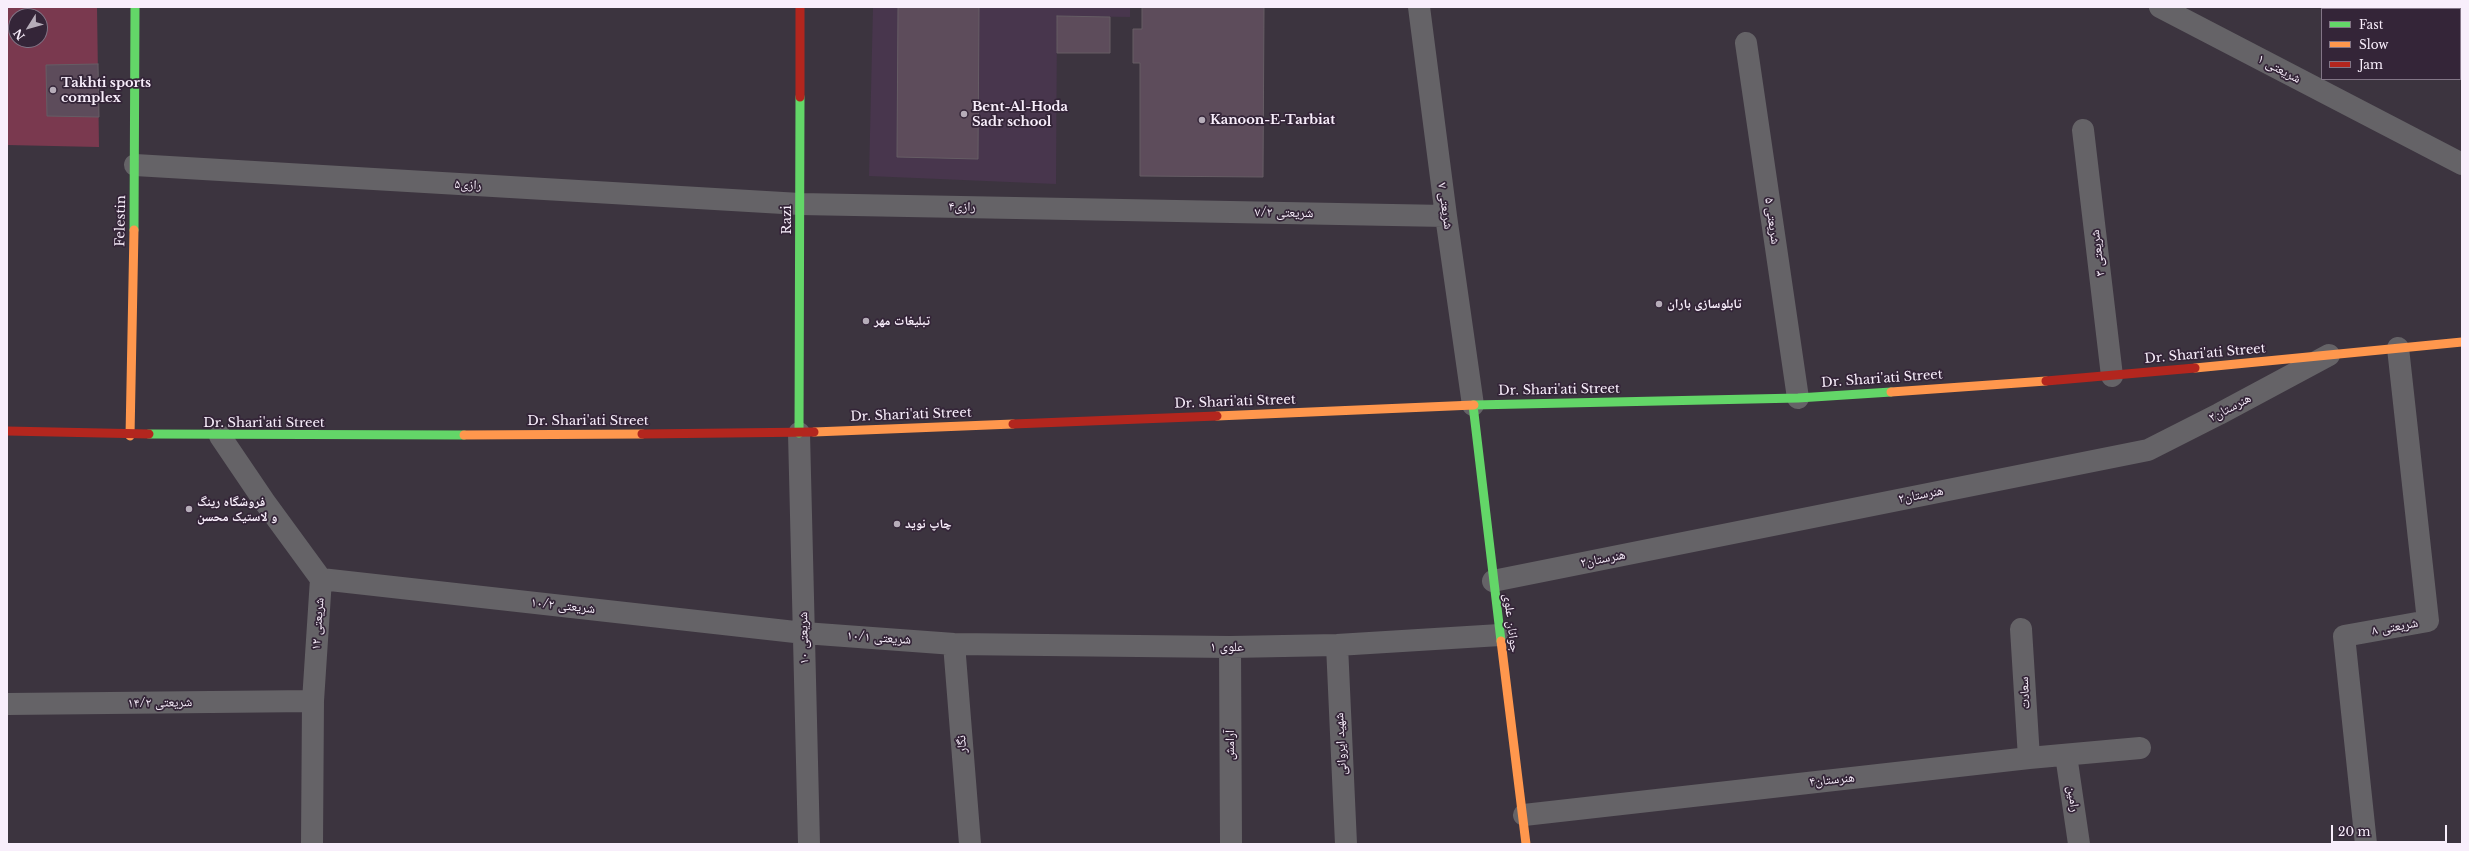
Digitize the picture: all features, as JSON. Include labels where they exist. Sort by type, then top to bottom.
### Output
[{"type":"main road","name":"Felestin","points":[[130,436],[135,166],[135,7]]},
{"type":"main road","name":"Razi","points":[[799,433],[800,7]]},
{"type":"main road","name":"Dr. Shari'ati Street","points":[[7,431],[130,436],[799,433],[1473,405],[1798,398],[2112,376],[2462,342]]},
{"type":"main road","name":"جوانان علوی","points":[[1473,405],[1493,581],[1524,815],[1526,844]]},
{"type":"street","name":"۷ شریعتی","points":[[1419,7],[1446,216],[1473,405]]},
{"type":"street","name":"شریعتی ۱","points":[[2160,7],[2462,164]]},
{"type":"street","name":"شریعتی ۵","points":[[1746,43],[1798,398]]},
{"type":"street","name":"شریعتی ۳","points":[[2083,130],[2112,376]]},
{"type":"street","name":"رازی۵","points":[[135,166],[800,204]]},
{"type":"street","name":"رازی۴","points":[[800,204],[1123,210]]},
{"type":"street","name":"شریعتی ۷/۲","points":[[1123,210],[1446,216]]},
{"type":"street","name":"شریعتی ۸","points":[[2366,844],[2344,636],[2428,621],[2398,348]]},
{"type":"street","name":"هنرستان۲","points":[[1493,581],[2148,450],[2329,355]]},
{"type":"street","name":"شریعتی ۱۰","points":[[799,433],[809,844]]},
{"type":"street","name":"شریعتی ۱۲","points":[[220,436],[264,501],[321,580],[313,701],[312,844]]},
{"type":"street","name":"شریعتی ۱۰/۲","points":[[321,580],[804,633]]},
{"type":"street","name":"سعادت","points":[[2021,629],[2029,758]]},
{"type":"street","name":"شریعتی ۱۰/۱","points":[[804,633],[954,644]]},
{"type":"street","name":"علوی ۱","points":[[954,644],[1230,647],[1337,645],[1500,635]]},
{"type":"street","name":"نگار","points":[[954,644],[970,844]]},
{"type":"street","name":"شهید ایروانی","points":[[1337,645],[1346,844]]},
{"type":"street","name":"آرامش","points":[[1230,647],[1231,844]]},
{"type":"street","name":"شریعتی ۱۴/۲","points":[[7,704],[313,701]]},
{"type":"street","name":"هنرستان۴","points":[[1524,815],[2029,758],[2140,748]]},
{"type":"street","name":"رامین","points":[[2066,755],[2079,844]]},
{"type":"shaded area","name":"Takhti sports complex","points":[[7,7],[97,7],[99,147],[7,145]]},
{"type":"shaded area","name":"Bent-Al-Hoda Sadr school","points":[[873,7],[1130,7],[1130,17],[1057,16],[1056,184],[869,176]]},
{"type":"building","points":[[898,7],[979,7],[978,159],[897,157]]},
{"type":"building","name":"Kanoon-E-Tarbiat","points":[[1142,7],[1264,7],[1263,177],[1140,176],[1140,63],[1133,63],[1133,29],[1142,29]]},
{"type":"building","points":[[1057,16],[1110,17],[1110,53],[1057,53]]},
{"type":"building","points":[[98,64],[99,117],[47,116],[46,65]]},
{"type":"traffic: fast","points":[[134,230],[135,7]]},
{"type":"traffic: fast","points":[[799,433],[800,97]]},
{"type":"traffic: fast","points":[[1474,405],[1798,398],[1891,392]]},
{"type":"traffic: fast","points":[[1473,405],[1501,641]]},
{"type":"traffic: fast","points":[[149,434],[464,435]]},
{"type":"traffic: slow","points":[[130,436],[134,230]]},
{"type":"traffic: slow","points":[[2195,368],[2462,342]]},
{"type":"traffic: slow","points":[[1891,392],[2046,381]]},
{"type":"traffic: slow","points":[[1217,416],[1474,405]]},
{"type":"traffic: slow","points":[[814,432],[1013,424]]},
{"type":"traffic: slow","points":[[464,435],[642,434]]},
{"type":"traffic: slow","points":[[1501,641],[1526,844]]},
{"type":"traffic: jam","points":[[800,7],[800,97]]},
{"type":"traffic: jam","points":[[2046,381],[2195,368]]},
{"type":"traffic: jam","points":[[1013,424],[1217,416]]},
{"type":"traffic: jam","points":[[7,431],[149,434]]},
{"type":"traffic: jam","points":[[642,434],[814,432]]},
{"type":"place","name":"Takhti sports complex","points":[[53,90]]},
{"type":"place","name":"Bent-Al-Hoda Sadr school","points":[[964,114]]},
{"type":"place","name":"Kanoon-E-Tarbiat","points":[[1202,120]]},
{"type":"place","name":"تابلوسازی باران","points":[[1659,304]]},
{"type":"place","name":"تبلیغات مهر","points":[[866,321]]},
{"type":"place","name":"فروشگاه رینگ و لاستیک محسن","points":[[189,509]]},
{"type":"place","name":"چاپ نوید","points":[[897,524]]}]
